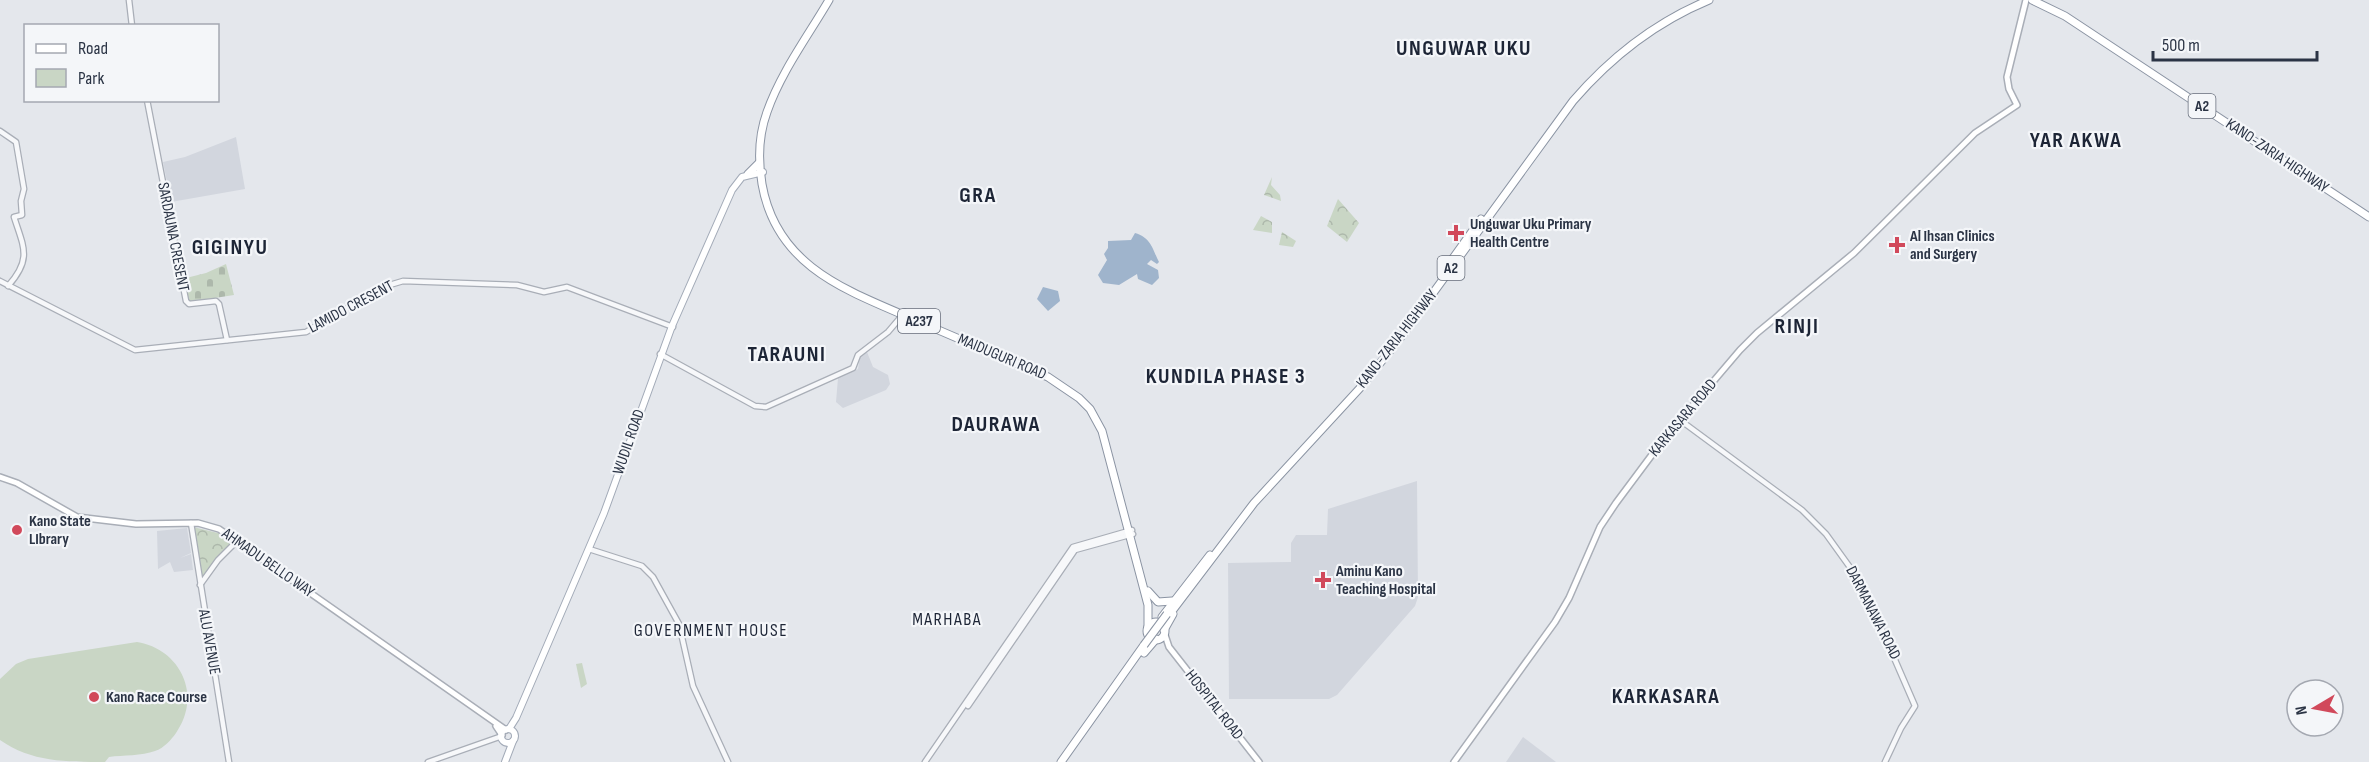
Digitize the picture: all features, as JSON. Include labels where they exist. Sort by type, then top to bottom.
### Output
[{"type":"highway","name":"MAIDUGURI ROAD","points":[[831,0],[779,85],[767,111],[760,138],[762,174],[769,201],[780,227],[805,259],[832,279],[1055,380],[1079,398],[1093,414],[1102,431],[1129,534],[1156,622]]},
{"type":"highway","name":"MAIDUGURI ROAD","points":[[831,0],[770,112],[763,149],[762,187],[774,222],[800,259],[833,283],[1050,374],[1082,395],[1098,416],[1108,439],[1129,534],[1148,605],[1147,629]]},
{"type":"highway","name":"KANO-ZARIA HIGHWAY","points":[[1157,639],[1210,558],[1247,507],[1388,349],[1461,245],[1575,94],[1627,45],[1661,21],[1701,0]]},
{"type":"highway","name":"KANO-ZARIA HIGHWAY","points":[[1147,629],[1156,622],[1254,503],[1360,388],[1401,338],[1581,91],[1609,64],[1649,33],[1709,0]]},
{"type":"highway","name":"KANO-ZARIA HIGHWAY","points":[[2032,0],[2065,16],[2369,217]]},
{"type":"highway","name":"KANO-ZARIA HIGHWAY","points":[[2041,0],[2073,18],[2369,212]]},
{"type":"highway","points":[[760,161],[757,168],[748,176],[757,180],[762,187]]},
{"type":"highway","name":"A2","points":[[1060,762],[1210,558]]},
{"type":"highway","points":[[1148,591],[1160,603],[1174,599]]},
{"type":"highway","points":[[1156,622],[1164,631]]},
{"type":"highway","points":[[1147,629],[1151,638],[1157,639]]},
{"type":"highway","name":"A2","points":[[1109,696],[1109,690],[1144,640],[1147,629]]},
{"type":"highway","name":"A2","points":[[1065,762],[1109,696],[1157,639]]},
{"type":"main road","name":"KARKASARA ROAD","points":[[1456,762],[1555,622],[1616,503],[1735,358],[1757,333],[1854,253],[1980,130],[2017,105],[2008,89],[2007,77],[2026,0]]},
{"type":"main road","points":[[748,176],[762,174]]},
{"type":"main road","name":"WUDIL ROAD","points":[[503,762],[506,735],[540,668],[591,550],[673,327],[738,179],[748,176]]},
{"type":"main road","name":"AHMADU BELLO WAY","points":[[0,478],[69,516],[81,520],[132,526],[192,524],[219,529],[459,698],[506,735]]},
{"type":"main road","name":"AHMADU BELLO WAY","points":[[192,524],[211,528],[271,566]]},
{"type":"main road","points":[[1164,631],[1168,648]]},
{"type":"main road","points":[[1157,639],[1168,648]]},
{"type":"main road","name":"HOSPITAL ROAD","points":[[1168,648],[1257,762]]},
{"type":"main road","points":[[503,762],[513,741],[506,735]]},
{"type":"street","points":[[129,0],[132,24]]},
{"type":"street","name":"SARDAUNA CRESENT","points":[[147,102],[186,301],[189,304],[216,302],[219,304],[227,340]]},
{"type":"street","points":[[0,131],[16,144],[24,189],[20,204],[22,215],[14,217],[25,256],[21,271],[8,286]]},
{"type":"street","name":"LAMIDO CRESENT","points":[[0,281],[135,350],[306,332],[383,287],[403,281],[517,285],[544,292],[567,287],[673,327]]},
{"type":"street","points":[[662,355],[755,406],[766,407],[855,366],[858,355],[888,332],[905,313]]},
{"type":"street","name":"DARMANAWA ROAD","points":[[1682,421],[1812,519],[1837,547],[1862,584],[1915,706],[1901,728],[1885,762]]},
{"type":"street","name":"ALU AVENUE","points":[[192,524],[229,762]]},
{"type":"street","points":[[925,762],[1073,547],[1129,534]]},
{"type":"street","points":[[968,706],[1075,550],[1129,534]]},
{"type":"street","points":[[200,585],[218,560],[236,543]]},
{"type":"street","points":[[591,550],[642,566],[653,577],[679,624],[693,686],[714,727],[728,762]]},
{"type":"street","points":[[428,762],[506,735]]},
{"type":"street","points":[[435,762],[506,735]]},
{"type":"shaded area","points":[[236,137],[245,189],[171,202],[163,162],[185,157]]},
{"type":"shaded area","points":[[867,352],[873,367],[888,375],[890,384],[886,390],[843,408],[836,402],[838,378],[858,369],[860,356]]},
{"type":"shaded area","name":"Aminu Kano Teaching Hospital","points":[[1417,481],[1418,597],[1415,606],[1337,695],[1329,699],[1229,699],[1228,563],[1291,562],[1291,543],[1296,535],[1327,535],[1328,509]]},
{"type":"shaded area","points":[[187,528],[191,553],[180,558],[191,554],[193,570],[174,572],[170,562],[158,569],[157,531]]},
{"type":"shaded area","points":[[1523,737],[1556,762],[1506,762]]},
{"type":"green space","points":[[1272,177],[1271,185],[1280,195],[1281,201],[1264,195]]},
{"type":"green space","points":[[1338,199],[1359,223],[1347,242],[1327,226]]},
{"type":"green space","points":[[1261,216],[1272,222],[1272,233],[1253,230]]},
{"type":"green space","points":[[1282,232],[1296,241],[1293,247],[1279,245]]},
{"type":"green space","points":[[226,264],[234,295],[189,302],[182,279],[206,273]]},
{"type":"green space","points":[[193,527],[218,533],[232,542],[201,580]]},
{"type":"green space","name":"Kano Race Course","points":[[137,642],[152,646],[165,654],[183,676],[187,689],[184,718],[176,733],[164,746],[144,754],[109,757],[105,762],[76,762],[37,757],[0,740],[0,679],[16,664],[28,659]]},
{"type":"green space","points":[[582,663],[587,684],[581,688],[576,664]]},
{"type":"water","points":[[1135,233],[1145,238],[1151,245],[1159,262],[1157,264],[1151,260],[1147,264],[1158,270],[1159,278],[1152,285],[1138,279],[1137,274],[1119,285],[1103,283],[1098,275],[1107,260],[1104,254],[1108,248],[1108,241],[1131,240]]},
{"type":"water","points":[[1043,287],[1058,291],[1060,301],[1048,311],[1037,299]]},
{"type":"place","name":"Unguwar Uku Primary Health Centre","points":[[1456,233]]},
{"type":"place","name":"Al Ihsan Clinics and Surgery","points":[[1897,245]]},
{"type":"place","name":"Kano State LIbrary","points":[[17,530]]},
{"type":"place","name":"Aminu Kano Teaching Hospital","points":[[1323,580]]},
{"type":"place","name":"Kano Race Course","points":[[94,697]]},
{"type":"district","name":"UNGUWAR UKU","points":[[1464,48]]},
{"type":"district","name":"YAR AKWA","points":[[2076,140]]},
{"type":"district","name":"GRA","points":[[978,195]]},
{"type":"district","name":"GIGINYU","points":[[230,247]]},
{"type":"district","name":"RINJI","points":[[1797,326]]},
{"type":"district","name":"TARAUNI","points":[[787,354]]},
{"type":"district","name":"KUNDILA PHASE 3","points":[[1226,376]]},
{"type":"district","name":"DAURAWA","points":[[996,424]]},
{"type":"district","name":"MARHABA","points":[[947,619]]},
{"type":"district","name":"GOVERNMENT HOUSE","points":[[711,630]]},
{"type":"district","name":"KARKASARA","points":[[1666,696]]}]
